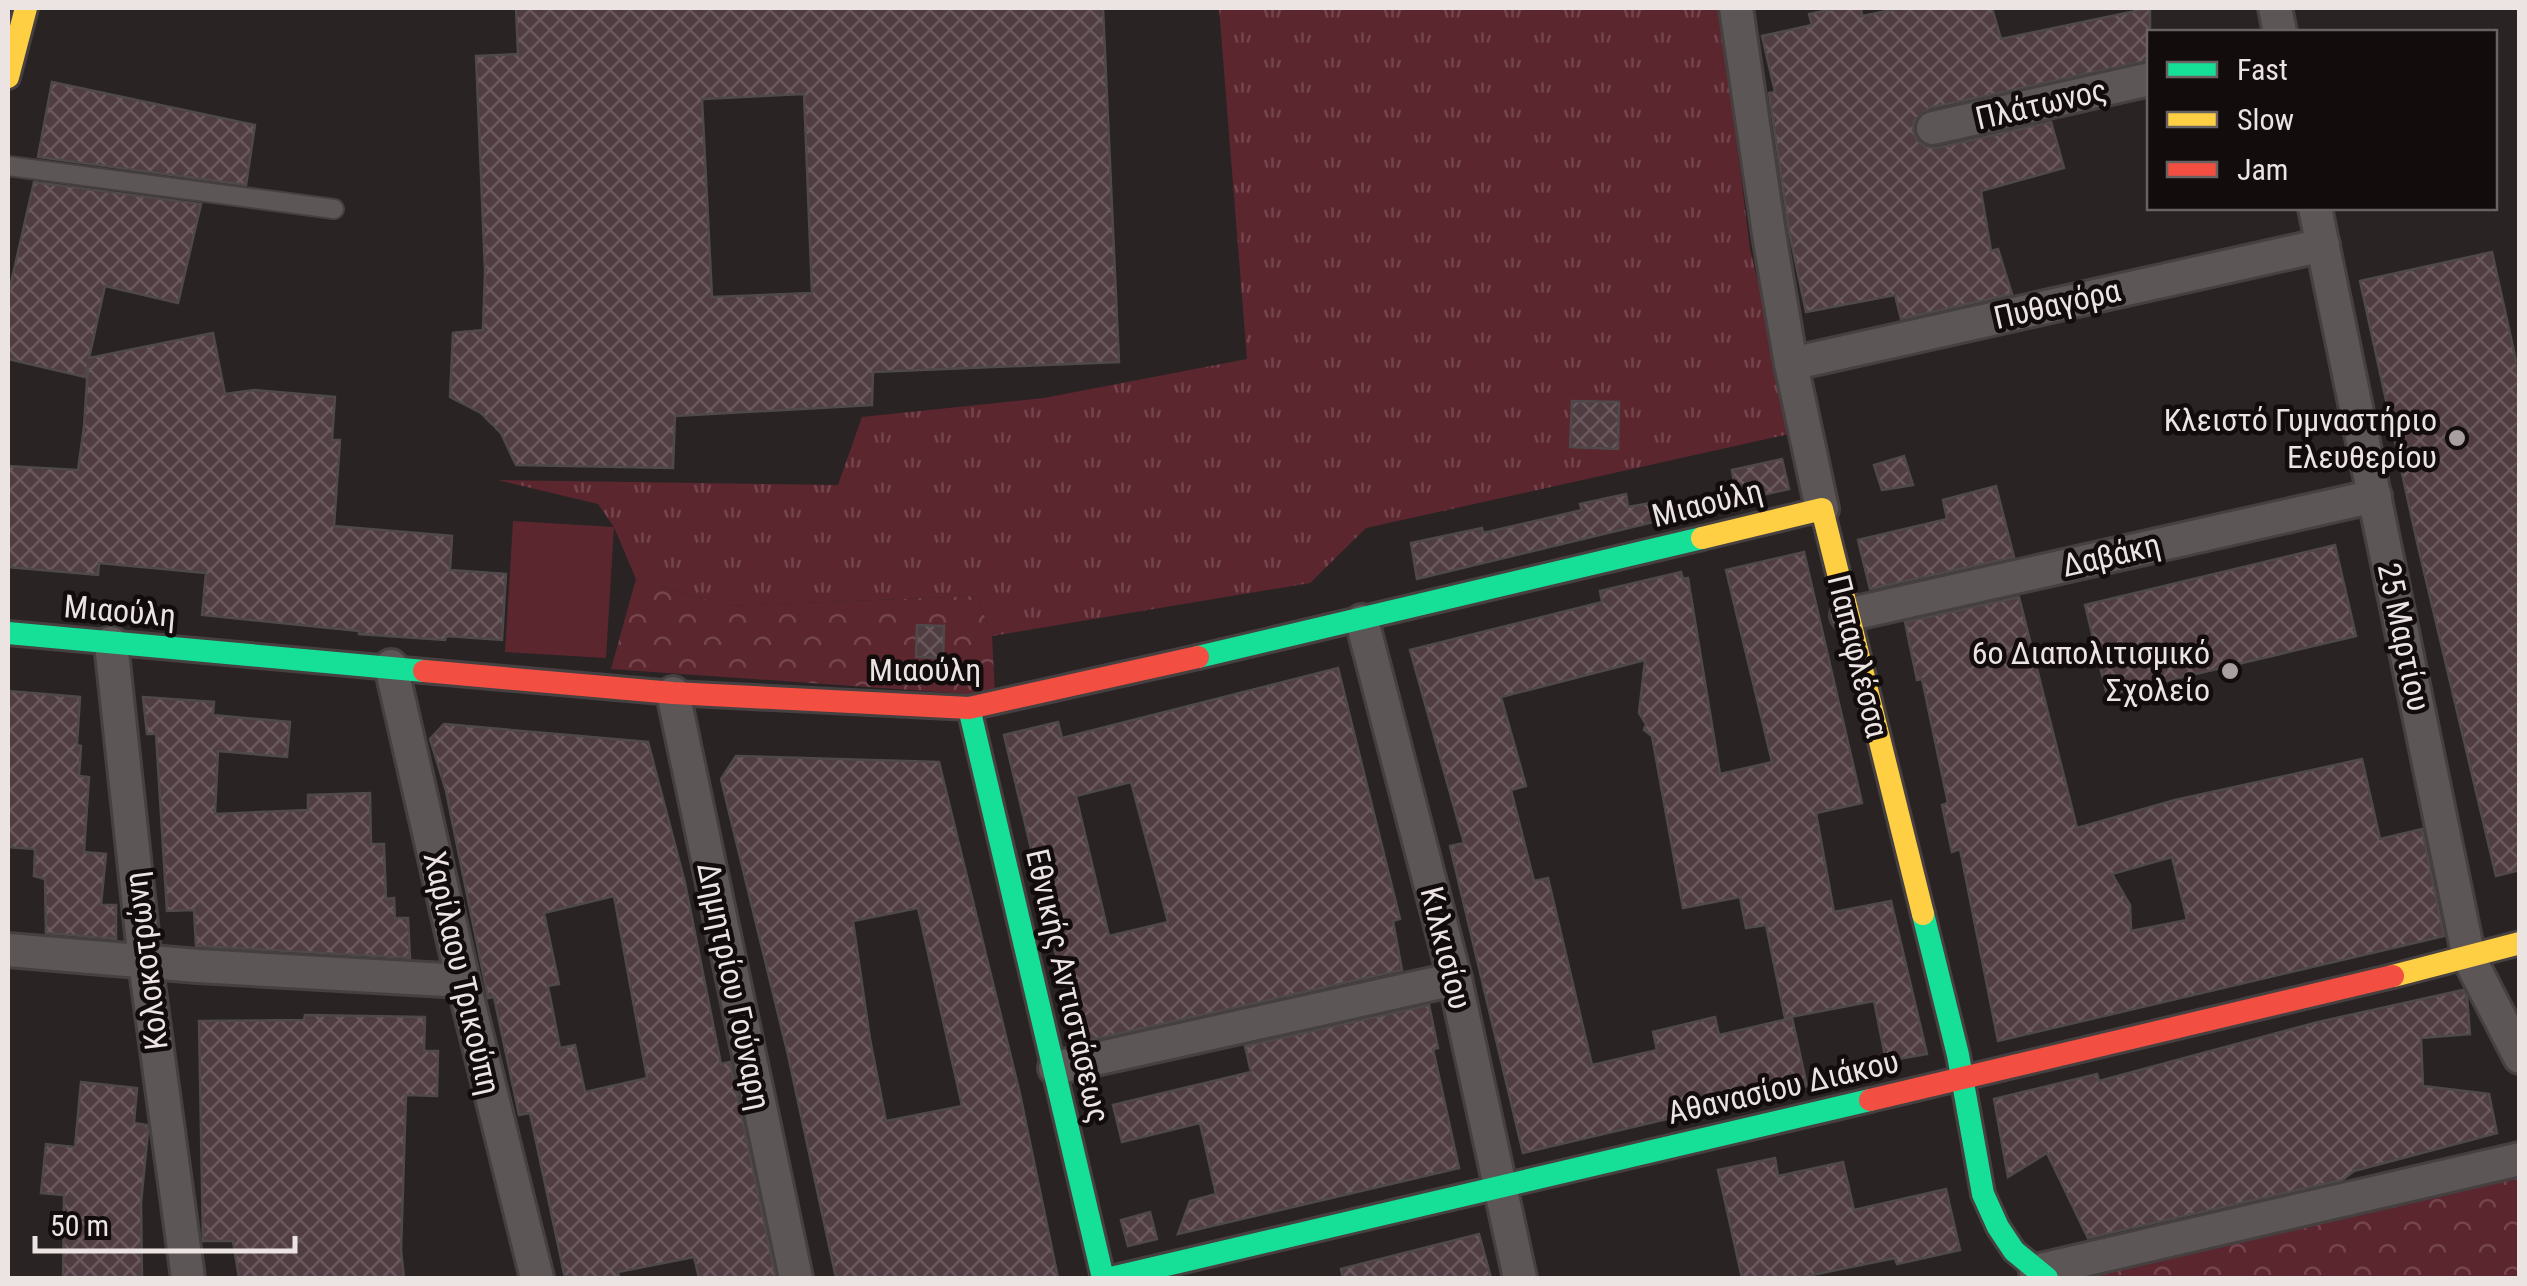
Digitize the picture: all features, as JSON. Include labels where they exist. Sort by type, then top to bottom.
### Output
[{"type":"street","points":[[8,78],[26,8]]},
{"type":"street","name":"Παπαφλέσσα","points":[[1738,8],[1792,364],[1847,615],[1962,1078],[1983,1194],[2006,1239],[2041,1275]]},
{"type":"street","name":"Πλάτωνος","points":[[1933,128],[2147,81]]},
{"type":"street","name":"25 Μαρτίου","points":[[2316,210],[2469,958],[2520,1058]]},
{"type":"street","name":"Πυθαγόρα","points":[[1792,364],[2323,245]]},
{"type":"street","name":"Δαβάκη","points":[[1847,615],[2375,496]]},
{"type":"street","name":"Μιαούλη","points":[[8,633],[673,693],[969,708],[1362,620],[1822,509]]},
{"type":"street","name":"Κιλκισίου","points":[[1362,620],[1455,979],[1520,1278]]},
{"type":"street","name":"Κολοκοτρώνη","points":[[111,643],[145,962],[188,1278]]},
{"type":"street","name":"Χαρίλαου Τρικούπη","points":[[390,666],[537,1278]]},
{"type":"street","name":"Δημητρίου Γούναρη","points":[[673,693],[796,1278]]},
{"type":"street","name":"Εθνικής Αντιστάσεως","points":[[969,708],[1107,1278]]},
{"type":"street","name":"Αθανασίου Διάκου","points":[[1107,1278],[2518,946]]},
{"type":"street","points":[[8,950],[463,981]]},
{"type":"street","points":[[1055,1068],[1455,979]]},
{"type":"street","points":[[2041,1275],[2520,1159]]},
{"type":"lane","points":[[8,166],[334,208]]},
{"type":"green space","points":[[1219,8],[1720,8],[1750,249],[1794,433],[1366,528],[1310,583],[992,636],[977,596],[727,606],[636,579],[614,527],[598,504],[498,480],[838,485],[862,417],[1044,398],[1247,359]]},
{"type":"green space","points":[[513,521],[614,527],[606,658],[505,652]]},
{"type":"green space","points":[[636,579],[727,606],[977,596],[992,636],[995,696],[611,669]]},
{"type":"green space","points":[[2519,1174],[2519,1278],[2087,1278],[2079,1273]]},
{"type":"building","points":[[516,8],[1103,8],[1119,362],[873,372],[872,405],[675,416],[673,468],[516,465],[501,433],[481,413],[450,397],[453,333],[483,330],[485,271],[476,56],[518,54]],"holes":[[[804,94],[812,293],[712,297],[702,99]]]},
{"type":"building","points":[[1839,8],[1861,8],[1862,16],[1901,8],[1992,8],[2001,39],[2150,8],[2147,61],[1929,108],[1914,121],[1918,141],[1936,148],[2051,122],[2064,168],[1981,191],[1991,251],[1998,249],[2012,294],[1901,319],[1895,295],[1806,312],[1789,231],[1769,93],[1775,92],[1762,36],[1812,25],[1809,14]]},
{"type":"building","points":[[52,82],[255,125],[246,185],[38,157]]},
{"type":"building","points":[[34,182],[201,204],[178,303],[105,286],[89,358],[213,333],[225,394],[254,390],[335,397],[332,440],[340,440],[334,526],[452,536],[450,570],[506,574],[502,640],[359,634],[202,615],[206,573],[99,563],[98,575],[8,567],[8,466],[78,470],[84,427],[88,365],[85,377],[8,359],[8,296]]},
{"type":"building","points":[[2492,252],[2520,379],[2520,870],[2496,876],[2360,281]]},
{"type":"building","points":[[1572,401],[1619,402],[1618,449],[1570,447]]},
{"type":"building","points":[[1904,456],[1913,485],[1882,490],[1874,465]]},
{"type":"building","points":[[1782,459],[1789,489],[1737,501],[1732,470]]},
{"type":"building","points":[[1996,486],[2014,557],[1870,589],[1858,540],[1947,519],[1943,500]]},
{"type":"building","points":[[1626,494],[1628,507],[1651,503],[1652,509],[1667,506],[1670,518],[1417,579],[1411,543],[1482,528],[1483,533],[1582,510],[1580,504]]},
{"type":"building","points":[[2335,545],[2356,636],[2107,695],[2085,605]]},
{"type":"building","points":[[1804,552],[1862,803],[1816,813],[1834,912],[1891,901],[1927,1054],[1886,1061],[1874,1001],[1785,1018],[1766,925],[1746,928],[1740,897],[1683,908],[1652,736],[1644,730],[1646,724],[1639,713],[1645,660],[1501,697],[1526,786],[1511,790],[1534,881],[1548,878],[1592,1065],[1657,1050],[1653,1032],[1715,1017],[1719,1035],[1792,1018],[1807,1086],[1523,1153],[1450,846],[1464,843],[1410,650],[1602,602],[1600,591],[1681,572],[1683,579],[1688,578],[1720,774],[1772,762],[1726,570]]},
{"type":"building","points":[[2019,597],[2077,828],[2175,800],[2362,759],[2380,839],[2422,829],[2444,936],[1998,1041],[1960,849],[1952,852],[1942,805],[1948,803],[1922,679],[1917,680],[1905,622]],"holes":[[[2172,857],[2187,920],[2131,931],[2130,905],[2112,874]]]},
{"type":"building","points":[[917,625],[944,626],[943,658],[916,657]]},
{"type":"building","points":[[1338,668],[1400,919],[1393,921],[1402,970],[1077,1043],[1004,735],[1058,722],[1062,738]],"holes":[[[1131,782],[1168,922],[1109,936],[1076,796]]]},
{"type":"building","points":[[8,691],[80,697],[79,776],[89,777],[84,852],[106,854],[101,905],[116,905],[116,939],[46,933],[45,879],[34,876],[35,849],[8,847]]},
{"type":"building","points":[[143,697],[214,702],[213,715],[290,722],[287,757],[218,751],[215,814],[308,810],[308,795],[370,793],[371,844],[384,844],[386,899],[394,898],[395,918],[408,918],[410,958],[196,946],[194,910],[167,911],[156,734],[147,734]]},
{"type":"building","points":[[444,724],[648,742],[685,883],[721,1064],[730,1062],[776,1278],[699,1278],[694,1257],[618,1272],[619,1278],[565,1278],[530,1113],[519,1115],[494,997],[488,998],[446,791],[430,739]],"holes":[[[614,896],[647,1078],[585,1092],[575,1045],[560,1048],[548,986],[559,984],[544,913]]]},
{"type":"building","points":[[736,756],[939,762],[1020,1094],[1058,1278],[836,1278],[788,1055],[721,779]],"holes":[[[918,908],[962,1106],[886,1121],[853,921]]]},
{"type":"building","points":[[2463,990],[2470,1034],[2421,1038],[2423,1086],[2489,1094],[2497,1133],[2354,1171],[2342,1180],[2088,1238],[2047,1153],[2008,1177],[1994,1099],[2097,1074],[2099,1081],[2318,1022]]},
{"type":"building","points":[[1429,1005],[1438,1048],[1433,1049],[1459,1168],[1178,1234],[1190,1201],[1216,1194],[1200,1123],[1122,1142],[1113,1105],[1251,1072],[1245,1046]]},
{"type":"building","points":[[305,1015],[425,1017],[424,1051],[438,1051],[437,1096],[406,1095],[401,1250],[404,1278],[239,1278],[233,1241],[203,1241],[199,1021],[304,1020]]},
{"type":"building","points":[[81,1082],[137,1088],[134,1123],[147,1125],[148,1131],[141,1203],[142,1278],[63,1278],[64,1195],[41,1193],[46,1144],[75,1147]]},
{"type":"building","points":[[1775,1158],[1778,1176],[1843,1162],[1854,1210],[1946,1189],[1960,1250],[1897,1264],[1895,1258],[1798,1278],[1742,1278],[1718,1170]]},
{"type":"building","points":[[1150,1212],[1157,1239],[1128,1246],[1121,1220]]},
{"type":"building","points":[[1479,1234],[1491,1278],[1343,1278],[1341,1269]]},
{"type":"traffic: fast","points":[[1198,657],[1702,538]]},
{"type":"traffic: fast","points":[[8,633],[424,671]]},
{"type":"traffic: fast","points":[[969,708],[1103,1278]]},
{"type":"traffic: fast","points":[[1923,914],[1958,1055],[1983,1194],[2014,1251],[2047,1278]]},
{"type":"traffic: fast","points":[[1111,1278],[1870,1100]]},
{"type":"traffic: slow","points":[[8,77],[26,8]]},
{"type":"traffic: slow","points":[[1702,538],[1822,509],[1923,914]]},
{"type":"traffic: slow","points":[[2393,976],[2520,943]]},
{"type":"traffic: jam","points":[[424,671],[673,693],[969,708],[1198,657]]},
{"type":"traffic: jam","points":[[1870,1100],[2393,976]]},
{"type":"place","name":"Κλειστό Γυμναστήριο Ελευθερίου","points":[[2457,438]]},
{"type":"place","name":"6ο Διαπολιτισμικό Σχολείο","points":[[2230,671]]}]
